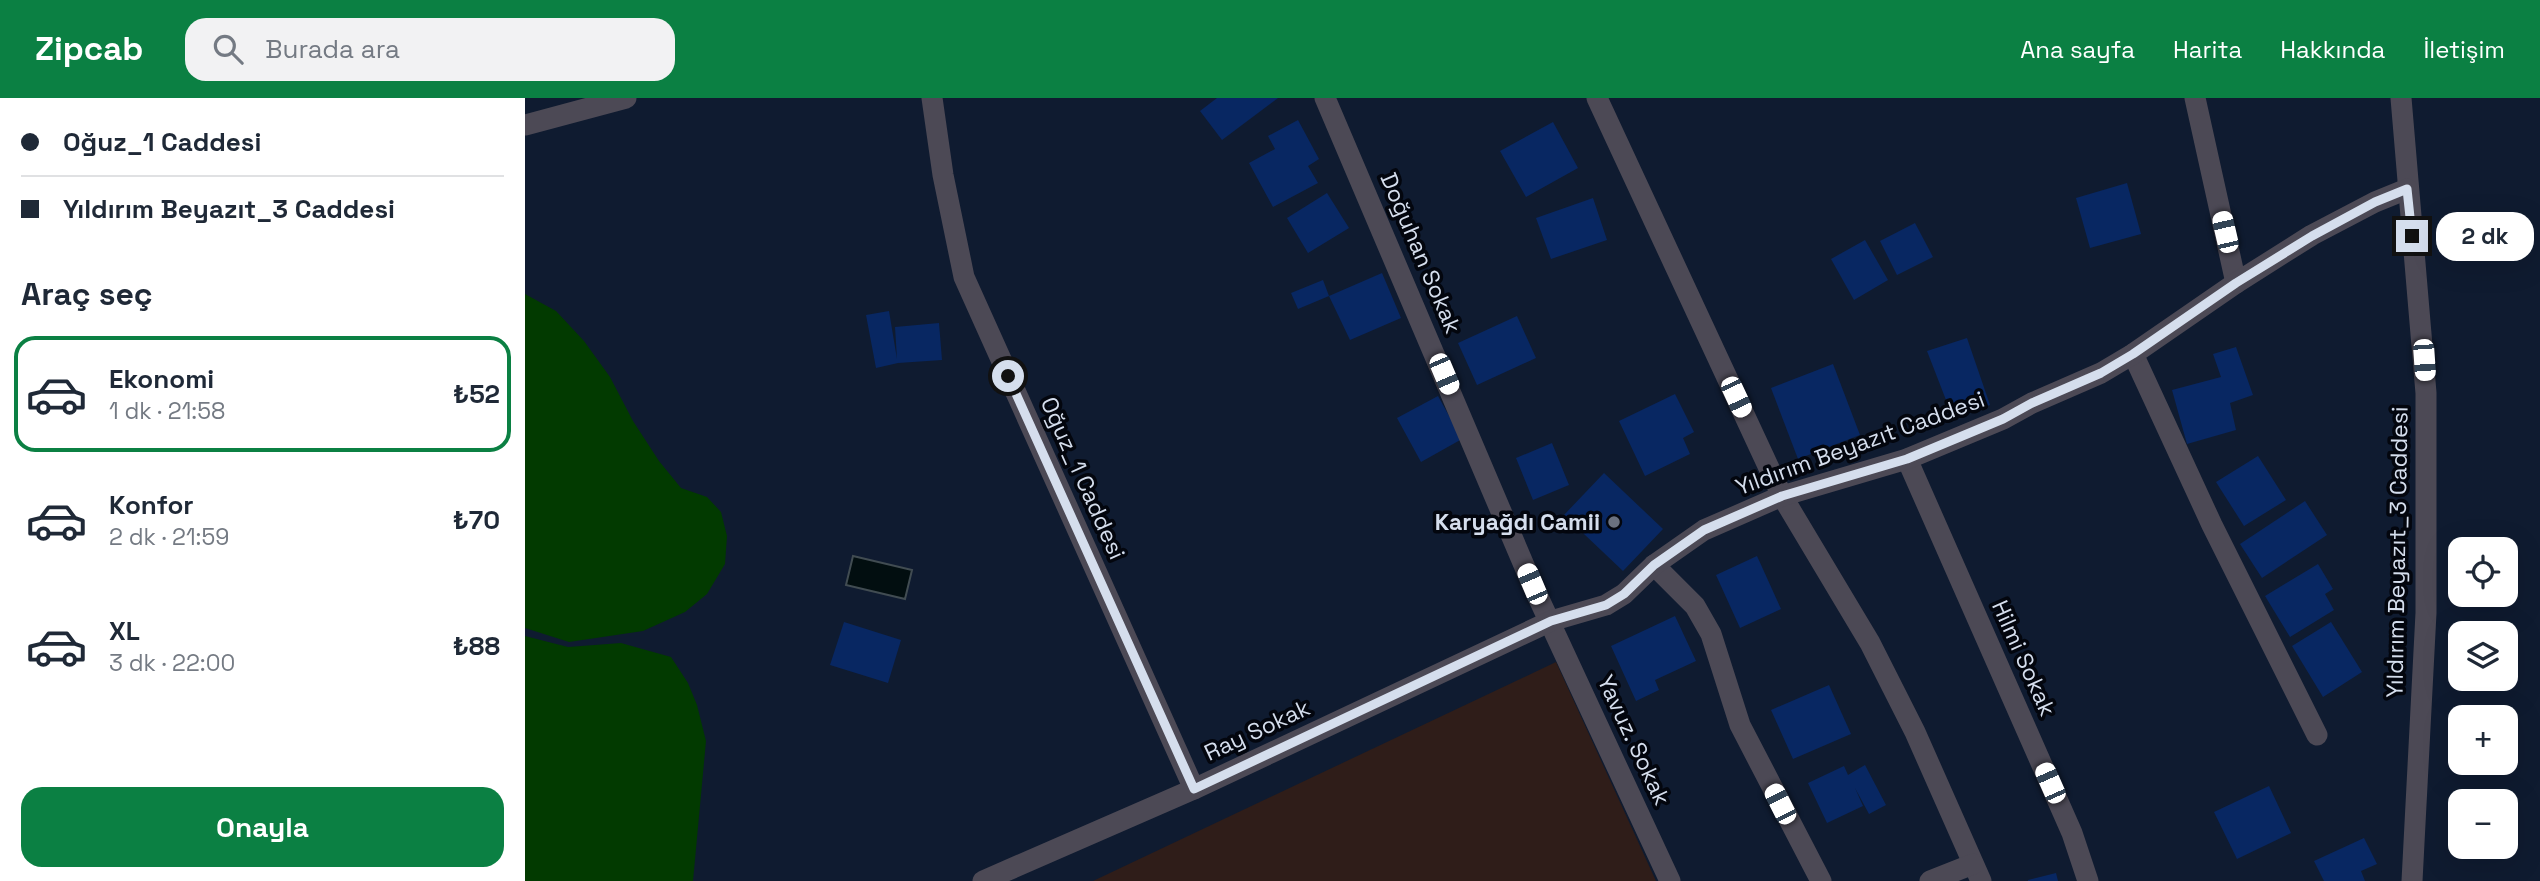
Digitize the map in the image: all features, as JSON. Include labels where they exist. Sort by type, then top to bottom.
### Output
[{"type":"street","points":[[525,125],[626,98]]},
{"type":"street","name":"Oğuz_1 Caddesi","points":[[932,98],[943,175],[964,277],[1194,789]]},
{"type":"street","name":"Doğuhan Sokak","points":[[1325,98],[1532,584],[1551,621]]},
{"type":"street","points":[[1597,98],[1782,496],[1870,643],[1915,732],[1977,872],[1930,881]]},
{"type":"street","points":[[2195,98],[2236,283]]},
{"type":"street","name":"Yıldırım Beyazıt_3 Caddesi","points":[[2401,98],[2407,189],[2423,344],[2426,421],[2426,613],[2412,881]]},
{"type":"street","name":"Yıldırım Beyazıt Caddesi","points":[[1551,621],[1606,605],[1624,594],[1654,565],[1704,530],[1782,496],[1907,459],[2003,419],[2032,403],[2101,373],[2236,283],[2344,218],[2407,189]]},
{"type":"street","points":[[2133,354],[2256,617],[2317,735]]},
{"type":"street","name":"Hilmi Sokak","points":[[1907,459],[2072,833],[2088,881]]},
{"type":"street","points":[[1654,565],[1695,606],[1711,635],[1740,724],[1821,881]]},
{"type":"street","name":"Ray Sokak","points":[[983,881],[1194,789],[1551,621]]},
{"type":"street","name":"Yavuz. Sokak","points":[[1551,621],[1670,881]]},
{"type":"shaded area","points":[[853,556],[912,570],[905,599],[846,585]]},
{"type":"shaded area","points":[[1556,662],[1656,881],[1093,881]]},
{"type":"green space","points":[[525,294],[556,311],[584,341],[610,377],[633,421],[659,461],[681,488],[707,497],[721,512],[727,536],[725,564],[707,594],[685,612],[643,631],[569,642],[525,628]]},
{"type":"green space","points":[[525,636],[568,647],[621,643],[671,657],[688,683],[706,741],[693,881],[525,881]]},
{"type":"building","points":[[1217,98],[1278,98],[1222,140],[1200,111]]},
{"type":"building","points":[[1298,120],[1319,159],[1308,166],[1318,183],[1273,207],[1249,163],[1275,149],[1268,136]]},
{"type":"building","points":[[1553,122],[1578,168],[1526,197],[1500,151]]},
{"type":"building","points":[[2127,183],[2141,234],[2090,248],[2076,198]]},
{"type":"building","points":[[1327,193],[1349,228],[1308,253],[1287,218]]},
{"type":"building","points":[[1593,198],[1607,240],[1551,259],[1536,218]]},
{"type":"building","points":[[1915,223],[1933,257],[1897,275],[1880,241]]},
{"type":"building","points":[[1865,240],[1888,280],[1854,300],[1831,259]]},
{"type":"building","points":[[1382,273],[1401,318],[1350,340],[1329,296]]},
{"type":"building","points":[[1323,280],[1329,296],[1298,309],[1291,293]]},
{"type":"building","points":[[889,311],[897,359],[895,327],[939,323],[942,360],[898,363],[876,368],[866,315]]},
{"type":"building","points":[[1517,316],[1536,358],[1477,385],[1458,343]]},
{"type":"building","points":[[1967,338],[1990,405],[1953,418],[1927,351]]},
{"type":"building","points":[[2236,347],[2253,395],[2230,403],[2236,430],[2187,444],[2172,390],[2221,377],[2213,354]]},
{"type":"building","points":[[1833,364],[1860,435],[1798,459],[1771,388]]},
{"type":"building","points":[[1675,394],[1694,432],[1683,438],[1690,454],[1645,476],[1619,421]]},
{"type":"building","points":[[1438,396],[1462,439],[1421,462],[1397,418]]},
{"type":"building","points":[[1552,443],[1569,485],[1533,500],[1516,458]]},
{"type":"building","points":[[2258,456],[2286,500],[2244,526],[2216,482]]},
{"type":"building","name":"Karyağdı Camii","points":[[1604,473],[1663,529],[1623,571],[1564,515]]},
{"type":"building","points":[[2305,501],[2327,535],[2262,578],[2240,544]]},
{"type":"building","points":[[1757,556],[1781,609],[1740,628],[1716,575]]},
{"type":"building","points":[[2318,564],[2333,589],[2325,594],[2334,610],[2290,637],[2265,596]]},
{"type":"building","points":[[1675,616],[1696,661],[1655,680],[1659,690],[1636,701],[1611,646]]},
{"type":"building","points":[[844,622],[901,640],[888,683],[830,665]]},
{"type":"building","points":[[2331,622],[2362,672],[2323,697],[2292,646]]},
{"type":"building","points":[[1829,685],[1851,734],[1793,759],[1771,710]]},
{"type":"building","points":[[1865,765],[1886,805],[1869,814],[1855,788],[1863,806],[1827,823],[1808,783],[1844,766],[1848,775]]},
{"type":"building","points":[[2269,786],[2291,833],[2237,859],[2214,812]]},
{"type":"building","points":[[2364,838],[2377,864],[2361,871],[2365,881],[2324,881],[2314,861]]},
{"type":"building","points":[[2056,873],[2058,881],[2028,881],[2028,880]]},
{"type":"place","name":"Karyağdı Camii","points":[[1614,522]]},
{"type":"route","points":[[1008,376],[1194,789],[1551,621],[1606,605],[1624,594],[1678,546],[1704,530],[1782,496],[1907,459],[2003,419],[2032,403],[2101,373],[2312,236],[2375,202],[2407,189],[2412,236]]}]
